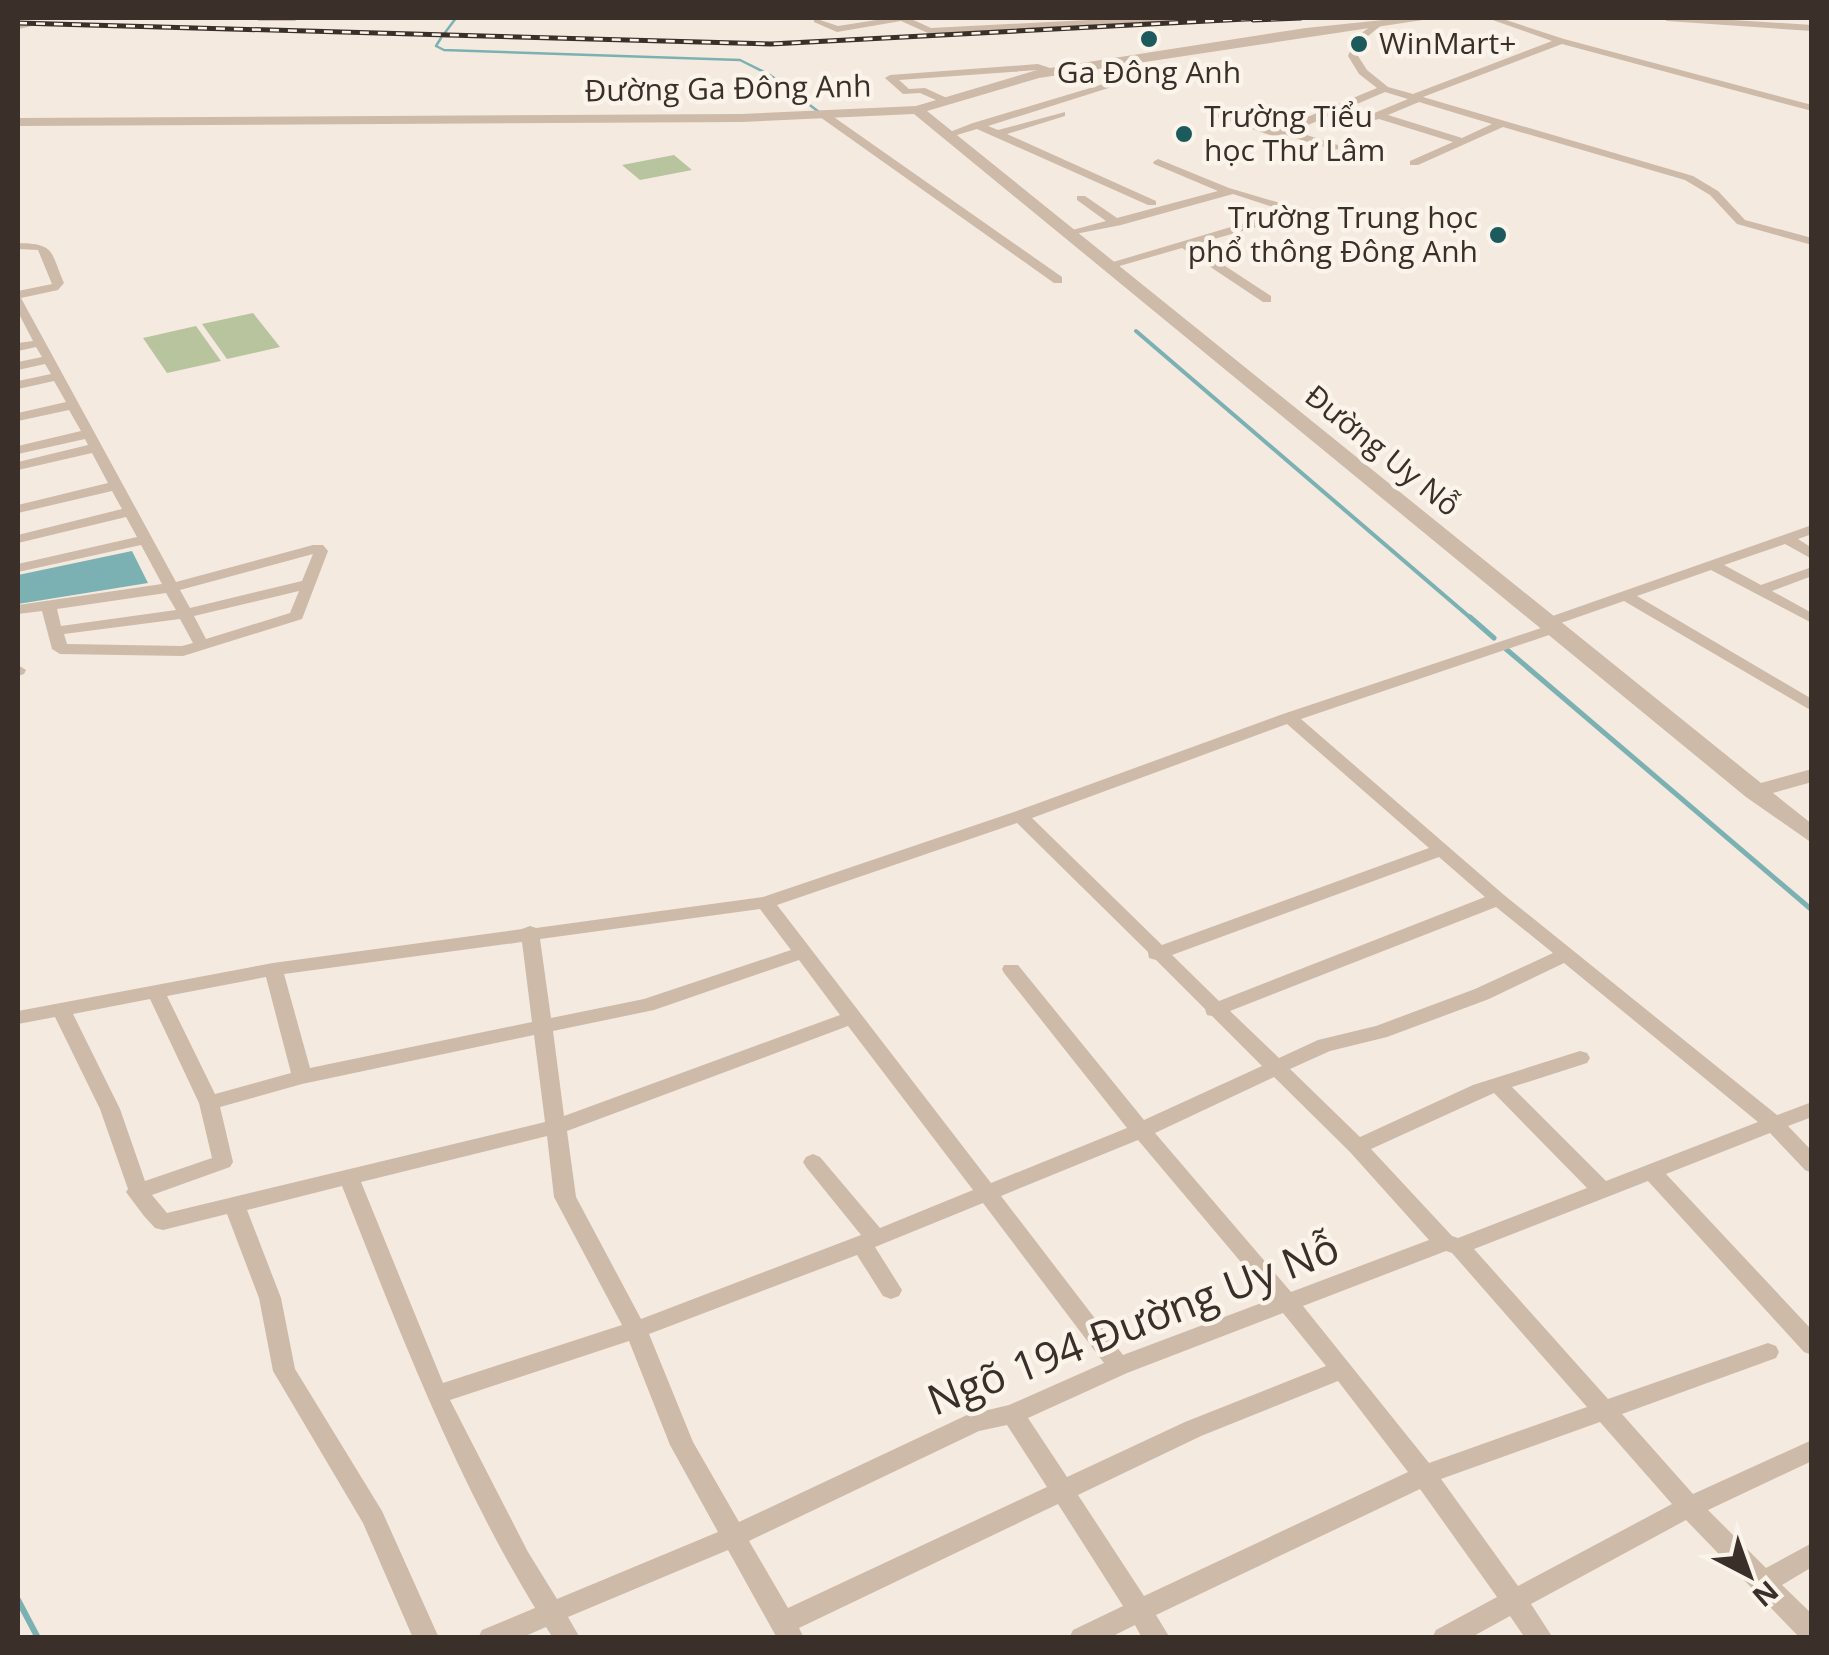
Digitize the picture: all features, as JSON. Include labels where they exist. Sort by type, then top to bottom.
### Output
[{"type":"street","points":[[260,18],[295,18]]},
{"type":"street","points":[[816,20],[837,29],[903,18],[930,31],[1171,18]]},
{"type":"street","points":[[935,18],[969,30]]},
{"type":"street","points":[[988,18],[1004,28]]},
{"type":"street","points":[[1028,18],[1037,25]]},
{"type":"street","name":"Đường Ga Đông Anh","points":[[18,122],[824,115],[917,110],[1054,71],[1430,18]]},
{"type":"street","points":[[1492,18],[1561,41],[1812,108]]},
{"type":"street","points":[[1667,18],[1812,28]]},
{"type":"street","points":[[1378,24],[1359,39],[1354,56],[1358,66],[1384,89],[1689,178],[1714,193],[1741,222],[1812,242]]},
{"type":"street","points":[[1359,124],[1561,41]]},
{"type":"street","points":[[945,101],[921,90],[907,92],[890,78],[1038,67],[1054,71]]},
{"type":"street","points":[[947,134],[1151,73]]},
{"type":"street","points":[[1213,114],[1277,134],[1384,89]]},
{"type":"street","name":"Đường Uy Nỗ","points":[[917,110],[1812,836]]},
{"type":"street","points":[[996,134],[1061,114]]},
{"type":"street","points":[[824,115],[1058,280]]},
{"type":"street","points":[[1378,115],[1462,141]]},
{"type":"street","points":[[1414,164],[1503,123]]},
{"type":"street","points":[[977,125],[1152,203]]},
{"type":"street","points":[[1284,131],[1334,147]]},
{"type":"street","points":[[1158,162],[1228,191]]},
{"type":"street","points":[[1069,234],[1228,191],[1247,192],[1300,211],[1108,266]]},
{"type":"street","points":[[1082,198],[1117,222]]},
{"type":"street","points":[[18,246],[42,248],[56,285],[18,298],[24,326],[40,343],[202,646]]},
{"type":"street","points":[[1186,246],[1267,299]]},
{"type":"street","points":[[18,348],[40,343]]},
{"type":"street","points":[[18,366],[48,360]]},
{"type":"street","points":[[18,385],[58,376]]},
{"type":"street","points":[[18,417],[72,405]]},
{"type":"street","points":[[18,450],[88,434]]},
{"type":"street","points":[[18,466],[95,448]]},
{"type":"street","points":[[18,509],[115,486]]},
{"type":"street","points":[[18,539],[129,512]]},
{"type":"street","points":[[18,1018],[274,969],[765,903],[1020,816],[1812,529]]},
{"type":"street","points":[[1786,538],[1812,555]]},
{"type":"street","points":[[18,568],[143,540]]},
{"type":"street","points":[[18,610],[48,605],[169,588],[318,548],[321,552],[297,616],[183,652],[60,649],[48,605]]},
{"type":"street","points":[[1711,564],[1812,619]]},
{"type":"street","points":[[1761,590],[1812,572]]},
{"type":"street","points":[[55,631],[184,614],[309,584]]},
{"type":"street","points":[[1625,595],[1812,706]]},
{"type":"street","points":[[1289,718],[1498,899],[1773,1123],[1812,1165]]},
{"type":"street","points":[[1754,792],[1812,775]]},
{"type":"street","points":[[1020,816],[1452,1244],[1609,1412],[1689,1506],[1812,1632]]},
{"type":"street","points":[[1156,954],[1441,850]]},
{"type":"street","points":[[1214,1010],[1498,899]]},
{"type":"street","points":[[765,903],[1120,1366]]},
{"type":"street","points":[[530,932],[564,1197],[636,1330],[682,1445],[787,1630],[1062,1489],[1342,1368]]},
{"type":"street","points":[[209,1103],[302,1077],[647,1004],[801,953]]},
{"type":"street","points":[[436,1395],[636,1330],[869,1241],[1142,1130],[1272,1068],[1482,994],[1567,954]]},
{"type":"street","points":[[274,969],[302,1077]]},
{"type":"street","points":[[1011,969],[1076,1054],[1342,1368],[1425,1476],[1540,1638]]},
{"type":"street","points":[[137,1192],[222,1162],[209,1103],[156,992]]},
{"type":"street","points":[[61,1009],[112,1112],[137,1192],[144,1206],[162,1222],[350,1180],[555,1127],[850,1018]]},
{"type":"street","points":[[1356,1147],[1497,1084],[1580,1058]]},
{"type":"street","points":[[1497,1084],[1600,1188]]},
{"type":"street","name":"Ngõ 194 Đường Uy Nỗ","points":[[491,1638],[732,1538],[975,1422],[1013,1414],[1120,1366],[1286,1302],[1812,1109]]},
{"type":"street","points":[[813,1162],[869,1241],[891,1290]]},
{"type":"street","points":[[1650,1170],[1812,1346]]},
{"type":"street","points":[[350,1180],[436,1395],[519,1560],[567,1638]]},
{"type":"street","points":[[235,1207],[270,1298],[284,1371],[373,1518],[426,1638]]},
{"type":"street","points":[[1082,1638],[1138,1608],[1425,1476],[1768,1352]]},
{"type":"street","points":[[1013,1414],[1157,1638]]},
{"type":"street","points":[[1444,1638],[1689,1506],[1812,1450]]},
{"type":"street","points":[[1763,1582],[1812,1554]]},
{"type":"green space","points":[[674,155],[692,170],[640,180],[622,165]]},
{"type":"green space","points":[[253,313],[280,347],[227,359],[202,324]]},
{"type":"green space","points":[[196,326],[221,361],[167,373],[143,338]]},
{"type":"water","points":[[132,551],[148,583],[18,604],[18,575]]},
{"type":"waterway","points":[[444,34],[456,18]]},
{"type":"waterway","points":[[441,38],[436,46],[444,50],[740,60],[770,75],[819,112]]},
{"type":"waterway","points":[[1136,331],[1473,620]]},
{"type":"waterway","points":[[1470,617],[1494,638]]},
{"type":"waterway","points":[[1506,649],[1812,910]]},
{"type":"waterway","points":[[18,1600],[38,1638]]},
{"type":"railway","points":[[18,23],[771,44],[1265,18]]},
{"type":"railway","points":[[1253,20],[1301,18]]},
{"type":"place","name":"Ga Đông Anh","points":[[1149,39]]},
{"type":"place","name":"WinMart+","points":[[1359,44]]},
{"type":"place","name":"Trường Tiểu học Thư Lâm","points":[[1184,134]]},
{"type":"place","name":"Trường Trung học phổ thông Đông Anh","points":[[1498,235]]}]
